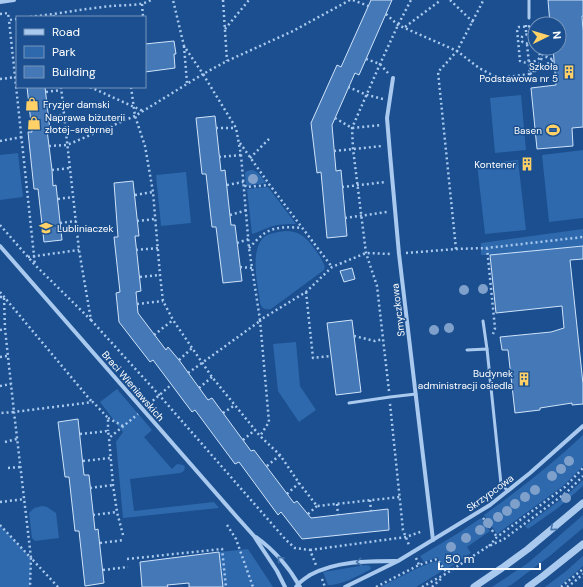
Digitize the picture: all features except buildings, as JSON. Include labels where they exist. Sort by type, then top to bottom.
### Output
[{"type":"street","points":[[0,2],[14,0]]},
{"type":"street","name":"Smyczkowa","points":[[393,78],[386,118],[399,254],[433,540]]},
{"type":"street","name":"Braci Wieniawskich","points":[[0,246],[254,536],[277,571],[285,587]]},
{"type":"street","name":"Skrzypcowa","points":[[346,587],[398,561],[490,505],[583,426]]},
{"type":"street","points":[[474,587],[528,549],[583,502]]},
{"type":"street","name":"Braci Wieniawskich","points":[[254,536],[267,545],[291,571],[298,586]]},
{"type":"street","points":[[528,587],[583,544]]},
{"type":"street","points":[[298,586],[318,571],[344,564],[368,561],[398,561]]},
{"type":"lane","points":[[529,0],[529,16]]},
{"type":"lane","points":[[483,321],[501,484],[508,491]]},
{"type":"lane","points":[[467,350],[487,349]]},
{"type":"lane","points":[[349,404],[416,394]]},
{"type":"path","points":[[53,16],[111,6],[149,2],[151,0]]},
{"type":"path","points":[[172,0],[184,46],[187,84]]},
{"type":"path","points":[[223,0],[228,61]]},
{"type":"path","points":[[225,29],[249,0]]},
{"type":"path","points":[[49,146],[67,145],[135,116],[203,74],[293,31],[352,0],[368,6]]},
{"type":"path","points":[[411,0],[380,64],[352,128],[357,186],[366,253],[377,286],[403,530],[419,565]]},
{"type":"path","points":[[405,27],[441,0]]},
{"type":"path","points":[[450,0],[473,22]]},
{"type":"path","points":[[456,249],[438,72],[457,51],[483,0]]},
{"type":"path","points":[[142,3],[143,16]]},
{"type":"path","points":[[0,14],[8,13],[16,77],[0,79]]},
{"type":"path","points":[[386,14],[398,25],[457,51],[479,68],[498,78],[530,74],[554,60],[544,56]]},
{"type":"path","points":[[8,20],[16,19]]},
{"type":"path","points":[[520,40],[526,35],[525,26],[517,29],[520,40],[520,60],[523,62],[536,61],[539,59],[539,56]]},
{"type":"path","points":[[520,40],[527,44]]},
{"type":"path","points":[[184,46],[236,128],[240,143],[247,210],[249,248],[260,320],[269,422],[260,436]]},
{"type":"path","points":[[528,56],[530,74]]},
{"type":"path","points":[[530,74],[541,63],[542,56]]},
{"type":"path","points":[[366,60],[380,64],[393,78]]},
{"type":"path","points":[[348,87],[367,95],[389,100]]},
{"type":"path","points":[[17,88],[35,265]]},
{"type":"path","points":[[92,88],[144,111]]},
{"type":"path","points":[[131,88],[135,116],[145,146],[153,192],[163,302],[173,320],[212,378],[260,436],[280,455],[317,506]]},
{"type":"path","points":[[46,92],[61,89],[79,250],[91,320]]},
{"type":"path","points":[[49,117],[64,115]]},
{"type":"path","points":[[335,118],[352,128],[387,125]]},
{"type":"path","points":[[216,128],[236,128]]},
{"type":"path","points":[[0,141],[22,137]]},
{"type":"path","points":[[250,158],[269,139]]},
{"type":"path","points":[[240,143],[332,267]]},
{"type":"path","points":[[334,152],[389,145]]},
{"type":"path","points":[[219,157],[241,155]]},
{"type":"path","points":[[52,170],[70,168]]},
{"type":"path","points":[[342,187],[392,181]]},
{"type":"path","points":[[243,182],[246,187],[269,184]]},
{"type":"path","points":[[227,185],[243,182]]},
{"type":"path","points":[[135,195],[153,192]]},
{"type":"path","points":[[58,199],[73,197]]},
{"type":"path","points":[[230,215],[247,210]]},
{"type":"path","points":[[345,218],[395,211]]},
{"type":"path","points":[[137,221],[155,219]]},
{"type":"path","points":[[60,223],[76,221]]},
{"type":"path","points":[[0,225],[28,258],[91,320],[160,396],[286,540],[295,548],[310,550],[406,537],[432,527]]},
{"type":"path","points":[[249,248],[265,233],[273,230],[292,227],[303,228]]},
{"type":"path","points":[[188,373],[260,320],[306,292],[332,267],[366,253],[399,254],[487,248],[583,237]]},
{"type":"path","points":[[238,243],[249,239]]},
{"type":"path","points":[[136,250],[158,248]]},
{"type":"path","points":[[487,248],[496,328],[487,349]]},
{"type":"path","points":[[28,258],[79,250]]},
{"type":"path","points":[[240,267],[252,268]]},
{"type":"path","points":[[140,277],[160,275]]},
{"type":"path","points":[[0,292],[93,402],[108,418],[123,426]]},
{"type":"path","points":[[306,292],[313,358],[330,356]]},
{"type":"path","points":[[4,297],[5,329],[31,558],[30,587]]},
{"type":"path","points":[[137,304],[163,302]]},
{"type":"path","points":[[154,335],[173,320]]},
{"type":"path","points":[[0,330],[5,329]]},
{"type":"path","points":[[354,336],[375,341],[383,339]]},
{"type":"path","points":[[179,360],[192,348]]},
{"type":"path","points":[[0,357],[8,356]]},
{"type":"path","points":[[199,388],[212,378]]},
{"type":"path","points":[[0,386],[11,384]]},
{"type":"path","points":[[0,413],[93,402]]},
{"type":"path","points":[[223,413],[236,406]]},
{"type":"path","points":[[108,418],[113,485],[117,512],[123,535]]},
{"type":"path","points":[[109,438],[119,429]]},
{"type":"path","points":[[243,440],[255,430]]},
{"type":"path","points":[[80,434],[108,431]]},
{"type":"path","points":[[5,442],[17,439]]},
{"type":"path","points":[[267,466],[280,455]]},
{"type":"path","points":[[83,461],[110,458]]},
{"type":"path","points":[[8,468],[20,466]]},
{"type":"path","points":[[487,547],[497,537],[565,487],[583,468]]},
{"type":"path","points":[[422,587],[487,547],[504,539],[561,497],[583,476]]},
{"type":"path","points":[[288,494],[299,483]]},
{"type":"path","points":[[90,488],[113,485]]},
{"type":"path","points":[[308,514],[317,506],[400,497]]},
{"type":"path","points":[[0,502],[25,499]]},
{"type":"path","points":[[370,500],[371,511]]},
{"type":"path","points":[[337,504],[338,515]]},
{"type":"path","points":[[93,515],[117,512]]},
{"type":"path","points":[[483,517],[497,537]]},
{"type":"path","points":[[0,525],[58,587]]},
{"type":"path","points":[[227,525],[236,539],[253,587]]},
{"type":"path","points":[[100,543],[124,540]]},
{"type":"path","points":[[127,559],[222,549],[226,587]]},
{"type":"path","points":[[310,550],[325,587]]},
{"type":"path","points":[[376,587],[419,565],[437,559],[446,573]]},
{"type":"path","points":[[103,570],[128,567]]},
{"type":"path","points":[[561,587],[583,569]]},
{"type":"path","points":[[432,587],[446,573]]},
{"type":"path","points":[[567,587],[583,574]]},
{"type":"green space","points":[[521,95],[526,150],[495,153],[490,98]]},
{"type":"green space","points":[[583,150],[583,218],[549,222],[542,155]]},
{"type":"green space","points":[[18,153],[23,197],[0,200],[0,155]]},
{"type":"green space","points":[[518,160],[526,230],[485,234],[477,164]]},
{"type":"green space","points":[[251,170],[258,173],[266,183],[246,186],[245,173]]},
{"type":"green space","points":[[186,172],[191,223],[161,226],[156,175]]},
{"type":"green space","points":[[268,187],[296,224],[276,225],[252,234],[247,189]]},
{"type":"green space","points":[[583,229],[583,246],[481,255],[481,243]]},
{"type":"green space","points":[[285,231],[296,232],[308,240],[325,267],[324,270],[271,309],[265,309],[260,303],[256,270],[256,253],[258,246],[264,237],[273,233]]},
{"type":"green space","points":[[296,342],[300,386],[316,410],[299,422],[278,391],[273,344]]},
{"type":"green space","points":[[117,389],[152,430],[144,437],[172,469],[177,464],[185,467],[184,471],[180,473],[130,479],[134,511],[214,502],[219,508],[123,518],[116,442],[123,432],[100,402]]},
{"type":"green space","points":[[583,435],[583,466],[563,486],[497,534],[484,515],[535,476]]},
{"type":"green space","points":[[583,480],[583,486],[558,508],[528,529],[525,526],[567,495]]},
{"type":"green space","points":[[42,506],[47,507],[56,513],[59,538],[35,541],[32,538],[29,513],[34,508]]},
{"type":"green space","points":[[583,515],[583,528],[551,555],[511,585],[507,587],[492,587],[528,563]]},
{"type":"green space","points":[[481,518],[490,531],[467,547],[471,553],[446,570],[437,557],[424,562],[420,556]]},
{"type":"green space","points":[[0,525],[31,558],[30,587],[0,587]]},
{"type":"green space","points":[[248,549],[273,587],[223,587],[219,552]]},
{"type":"green space","points":[[583,556],[583,566],[559,587],[545,587],[565,572]]},
{"type":"green space","points":[[436,561],[442,571],[416,587],[380,587],[420,567]]},
{"type":"green space","points":[[366,565],[370,566],[371,569],[350,580],[333,585],[328,585],[323,572]]},
{"type":"place","name":"Szkoła Podstawowa nr 5","points":[[569,72]]},
{"type":"place","name":"Fryzjer damski","points":[[32,104]]},
{"type":"place","name":"Naprawa biżuterii złotej-srebrnej","points":[[34,123]]},
{"type":"place","name":"Basen","points":[[553,130]]},
{"type":"place","name":"Kontener","points":[[527,164]]},
{"type":"place","name":"Lubliniaczek","points":[[46,228]]},
{"type":"place","name":"Budynek administracji osiedla","points":[[524,379]]}]
